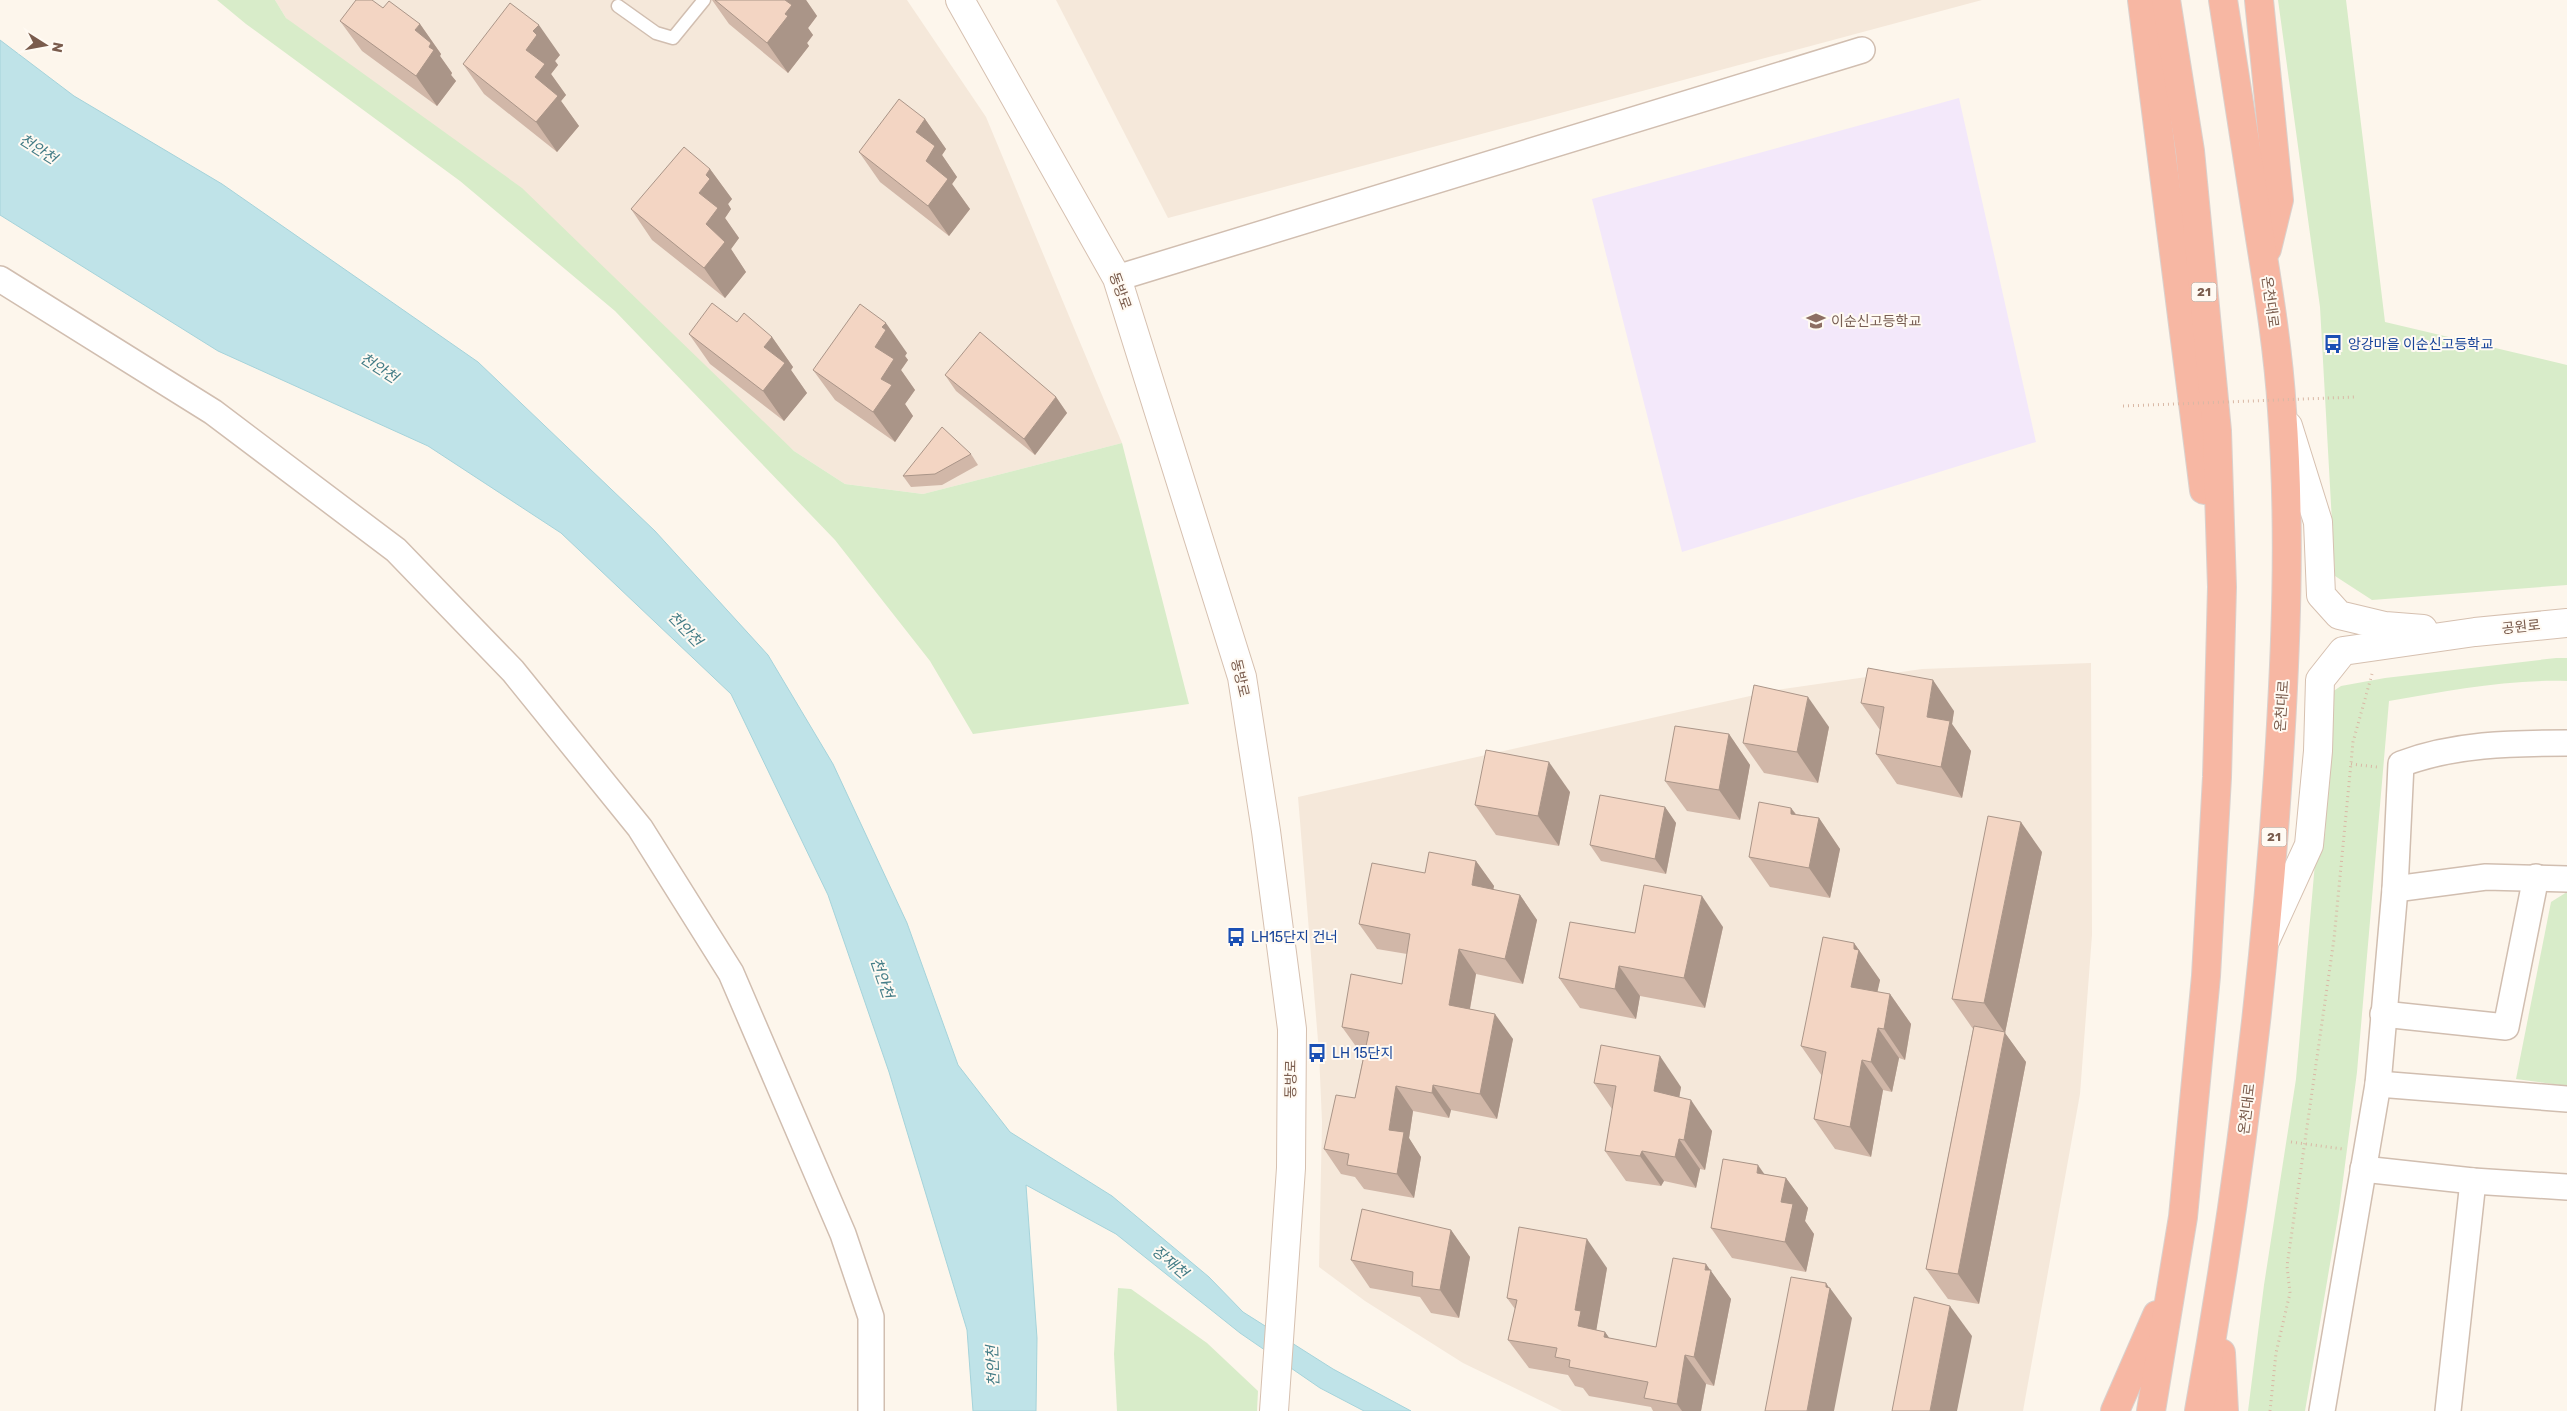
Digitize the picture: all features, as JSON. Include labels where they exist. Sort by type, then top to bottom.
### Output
[{"type":"highway","points":[[2142,0],[2178,277],[2200,473],[2222,587]]},
{"type":"highway","name":"21","points":[[2151,1411],[2183,1217],[2206,976],[2217,777],[2222,587],[2217,431],[2191,160],[2166,0]]},
{"type":"highway","name":"온천대로","points":[[2200,1411],[2219,1300],[2249,1092],[2265,942],[2286,644],[2287,507],[2282,410],[2276,345],[2223,0]]},
{"type":"highway","points":[[2260,0],[2279,200],[2264,260]]},
{"type":"highway","points":[[2115,1411],[2173,1276]]},
{"type":"highway","points":[[2219,1300],[2224,1411]]},
{"type":"street","name":"동방로","points":[[960,0],[1117,278],[1242,677],[1266,831],[1292,1030],[1290,1168],[1286,1258],[1274,1411]]},
{"type":"street","points":[[1117,278],[1862,50]]},
{"type":"street","points":[[0,279],[213,412],[396,550],[513,671],[640,828],[730,973],[842,1234],[871,1317],[871,1411]]},
{"type":"street","points":[[2282,410],[2318,522],[2321,595],[2339,614],[2385,626],[2475,632]]},
{"type":"street","name":"공원로","points":[[2475,632],[2567,623]]},
{"type":"street","points":[[2265,942],[2309,845],[2318,751],[2320,680],[2343,651],[2475,632]]},
{"type":"street","points":[[2322,1411],[2378,1084],[2395,889],[2401,764],[2421,757],[2500,743],[2567,744]]},
{"type":"street","points":[[2395,889],[2486,877],[2536,877],[2567,880]]},
{"type":"street","points":[[2383,1014],[2506,1027],[2536,877]]},
{"type":"street","points":[[2378,1084],[2567,1099]]},
{"type":"street","points":[[2363,1169],[2473,1181],[2567,1187]]},
{"type":"street","points":[[2448,1411],[2473,1181]]},
{"type":"lane","points":[[618,6],[656,34],[673,38],[700,1]]},
{"type":"path","points":[[2123,406],[2355,397]]},
{"type":"path","points":[[2270,1411],[2276,1353],[2290,1294],[2287,1266],[2334,939],[2353,742],[2372,674]]},
{"type":"path","points":[[2351,764],[2381,767]]},
{"type":"path","points":[[2291,1142],[2343,1149]]},
{"type":"shaded area","points":[[275,0],[907,0],[986,117],[1122,443],[923,494],[845,484],[794,451],[286,18]]},
{"type":"shaded area","points":[[1056,0],[1982,0],[1168,218]]},
{"type":"shaded area","name":"이순신고등학교","points":[[1959,98],[2036,442],[1682,552],[1592,199]]},
{"type":"shaded area","points":[[2091,663],[2092,935],[2080,1094],[2023,1411],[1562,1411],[1463,1363],[1365,1301],[1319,1267],[1322,1122],[1319,1053],[1298,797],[1777,690],[1922,669]]},
{"type":"green space","points":[[217,0],[275,0],[286,18],[522,188],[794,451],[845,484],[923,494],[1122,443],[1189,704],[973,734],[930,661],[835,540],[615,311],[460,181],[246,24]]},
{"type":"green space","points":[[2278,0],[2346,0],[2385,322],[2567,365],[2567,585],[2372,600],[2335,576],[2320,307]]},
{"type":"green space","points":[[2567,658],[2567,681],[2500,684],[2389,701],[2357,1072],[2339,1211],[2305,1411],[2248,1411],[2264,1285],[2296,1079],[2315,863],[2325,835],[2332,692],[2341,686],[2385,678]]},
{"type":"green space","points":[[2567,892],[2567,1086],[2516,1079],[2551,902]]},
{"type":"green space","points":[[1118,1288],[1131,1289],[1207,1343],[1258,1391],[1257,1411],[1117,1411],[1114,1354]]},
{"type":"water","points":[[0,40],[74,96],[222,184],[478,362],[655,531],[768,655],[833,764],[907,923],[958,1065],[1010,1132],[1112,1196],[1209,1277],[1243,1312],[1333,1369],[1411,1411],[1364,1411],[1320,1388],[1240,1333],[1116,1234],[1026,1185],[1037,1338],[1036,1411],[973,1411],[967,1330],[889,1072],[828,895],[731,694],[561,533],[428,446],[218,351],[0,215]]},
{"type":"building","points":[[356,0],[372,0],[383,8],[389,1],[420,24],[415,30],[431,43],[429,47],[434,50],[416,76],[340,21]]},
{"type":"building","points":[[715,0],[785,0],[792,5],[785,14],[788,16],[767,43]]},
{"type":"building","points":[[510,3],[539,25],[533,31],[537,35],[526,50],[545,64],[535,77],[558,96],[536,122],[463,64]]},
{"type":"building","points":[[899,99],[925,119],[916,132],[935,146],[926,161],[948,179],[928,206],[859,152]]},
{"type":"building","points":[[684,147],[710,169],[706,175],[710,179],[699,193],[718,208],[706,224],[725,242],[704,268],[631,209]]},
{"type":"building","points":[[712,303],[737,322],[744,313],[772,337],[764,347],[785,363],[763,391],[689,334]]},
{"type":"building","points":[[860,304],[886,323],[882,327],[886,330],[875,347],[894,359],[881,379],[892,385],[873,412],[813,370]]},
{"type":"building","points":[[980,332],[1056,397],[1024,439],[945,375]]},
{"type":"building","points":[[942,427],[971,454],[935,474],[903,476]]},
{"type":"building","points":[[1868,668],[1933,680],[1927,717],[1950,721],[1941,767],[1876,754],[1884,707],[1861,703]]},
{"type":"building","points":[[1754,685],[1808,697],[1797,752],[1743,743]]},
{"type":"building","points":[[1675,726],[1729,734],[1719,790],[1665,781]]},
{"type":"building","points":[[1486,750],[1549,762],[1538,816],[1475,805]]},
{"type":"building","points":[[1600,795],[1665,807],[1655,859],[1590,845]]},
{"type":"building","points":[[1759,802],[1791,808],[1791,814],[1819,818],[1809,868],[1749,857]]},
{"type":"building","points":[[1988,816],[2021,822],[1984,1003],[1952,999]]},
{"type":"building","points":[[1429,852],[1476,861],[1472,885],[1520,895],[1505,959],[1459,949],[1449,1005],[1495,1014],[1480,1094],[1433,1085],[1432,1093],[1396,1086],[1389,1130],[1404,1132],[1397,1174],[1347,1165],[1349,1154],[1324,1149],[1336,1095],[1355,1098],[1369,1032],[1342,1027],[1351,974],[1402,984],[1410,934],[1359,924],[1372,863],[1425,873]]},
{"type":"building","points":[[1644,885],[1702,896],[1684,978],[1619,966],[1615,989],[1559,978],[1570,922],[1635,933]]},
{"type":"building","points":[[1823,937],[1854,943],[1854,949],[1859,950],[1851,987],[1890,994],[1884,1029],[1878,1028],[1871,1062],[1862,1060],[1850,1127],[1814,1119],[1826,1052],[1801,1046]]},
{"type":"building","points":[[1974,1026],[2005,1032],[1958,1274],[1926,1269]]},
{"type":"building","points":[[1601,1045],[1660,1056],[1654,1091],[1691,1100],[1684,1140],[1679,1139],[1675,1157],[1642,1151],[1640,1156],[1605,1151],[1616,1086],[1594,1083]]},
{"type":"building","points":[[1723,1159],[1758,1165],[1757,1173],[1786,1178],[1781,1202],[1793,1204],[1785,1242],[1711,1228]]},
{"type":"building","points":[[1362,1209],[1451,1230],[1440,1290],[1412,1286],[1413,1272],[1351,1260]]},
{"type":"building","points":[[1519,1227],[1587,1239],[1575,1310],[1581,1311],[1578,1326],[1605,1332],[1604,1337],[1656,1347],[1673,1258],[1706,1264],[1705,1270],[1711,1270],[1694,1357],[1685,1355],[1677,1404],[1644,1398],[1648,1382],[1569,1367],[1570,1360],[1555,1357],[1557,1348],[1508,1340],[1517,1300],[1507,1298]]},
{"type":"building","points":[[1791,1277],[1826,1283],[1826,1287],[1830,1288],[1807,1411],[1765,1411]]},
{"type":"building","points":[[1914,1297],[1950,1306],[1930,1411],[1892,1411]]},
{"type":"place","name":"이순신고등학교","points":[[1816,321]]},
{"type":"place","name":"앙강마을 이순신고등학교","points":[[2333,344]]},
{"type":"place","name":"LH15단지 건너","points":[[1236,937]]},
{"type":"place","name":"LH 15단지","points":[[1317,1053]]},
{"type":"water label","name":"천안천","points":[[38,149]]},
{"type":"water label","name":"천안천","points":[[379,368]]},
{"type":"water label","name":"천안천","points":[[685,629]]},
{"type":"water label","name":"천안천","points":[[882,978]]},
{"type":"water label","name":"장재천","points":[[1170,1262]]},
{"type":"water label","name":"천안천","points":[[993,1366]]}]
